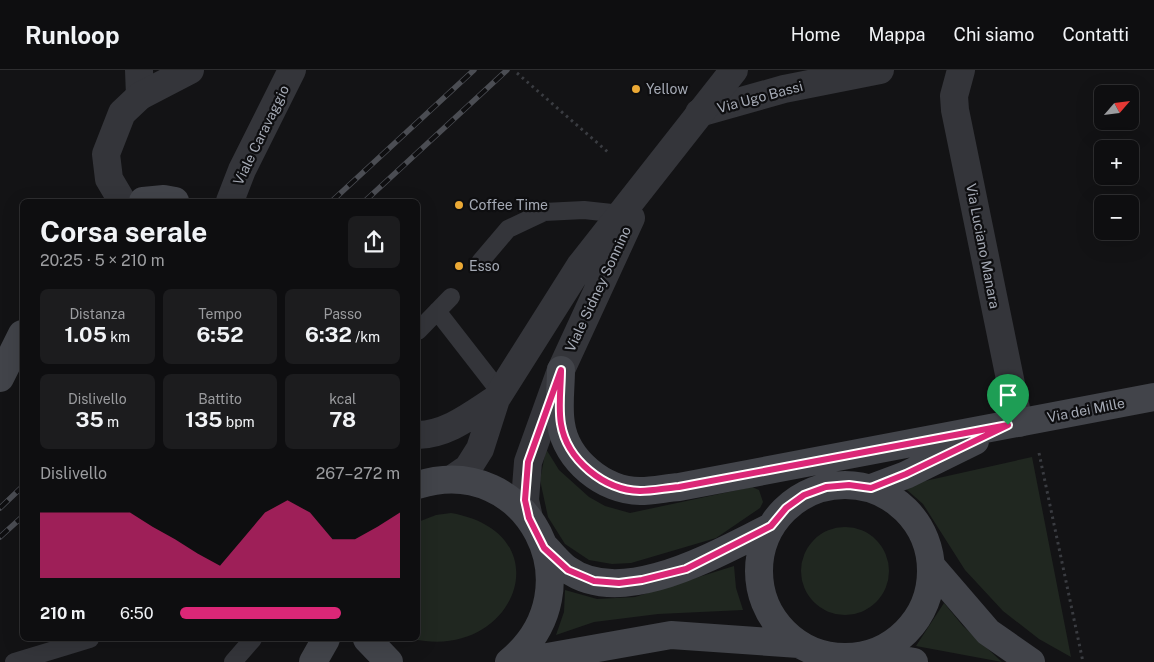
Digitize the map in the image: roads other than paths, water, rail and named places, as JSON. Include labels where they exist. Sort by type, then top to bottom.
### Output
[{"type":"main road","points":[[0,378],[20,338]]},
{"type":"main road","points":[[561,370],[561,424],[569,447],[590,473],[610,484],[639,491],[679,487],[1020,423]]},
{"type":"main road","points":[[0,389],[20,372]]},
{"type":"main road","name":"Via dei Mille","points":[[871,488],[1020,423],[1154,397]]},
{"type":"main road","points":[[420,484],[430,481],[452,480],[487,486],[517,505],[529,518],[544,548],[550,569],[550,591],[546,613],[528,644],[509,662]]},
{"type":"main road","points":[[849,485],[871,488],[890,498],[906,510],[919,527],[928,546],[932,567],[928,596],[916,621],[896,641],[870,654],[846,658],[822,654],[799,644],[779,626],[766,604],[759,578],[761,551],[771,526],[786,508],[804,495],[826,487],[849,485]]},
{"type":"main road","points":[[544,548],[568,570],[594,581],[634,581],[686,569],[771,526]]},
{"type":"main road","points":[[932,567],[988,632],[1031,662]]},
{"type":"main road","points":[[519,662],[585,656],[671,635],[799,644]]},
{"type":"main road","points":[[313,662],[325,641]]},
{"type":"main road","points":[[370,641],[389,662]]},
{"type":"main road","points":[[870,654],[914,662]]},
{"type":"street","points":[[121,199],[109,179],[106,154],[122,113],[140,83],[190,70]]},
{"type":"street","name":"Viale Caravaggio","points":[[231,199],[242,170],[292,70]]},
{"type":"street","name":"Viale Sidney Sonnino","points":[[452,480],[468,468],[480,450],[498,396],[580,266],[734,70]]},
{"type":"street","name":"Via Ugo Bassi","points":[[699,113],[784,89],[880,70]]},
{"type":"street","name":"Via Luciano Manara","points":[[961,70],[954,96],[956,110],[1020,423]]},
{"type":"street","name":"Viale Sidney Sonnino","points":[[529,518],[525,500],[528,462],[561,370],[649,178]]},
{"type":"street","points":[[420,435],[430,434],[452,426],[498,396]]},
{"type":"lane","points":[[480,262],[508,229],[544,212],[584,210],[621,214]]},
{"type":"lane","points":[[420,329],[451,297]]},
{"type":"lane","points":[[437,311],[498,396]]},
{"type":"lane","points":[[14,662],[83,641]]},
{"type":"lane","points":[[233,662],[251,641]]},
{"type":"railway","points":[[334,199],[474,70]]},
{"type":"railway","points":[[367,199],[507,70]]},
{"type":"railway","points":[[0,508],[20,489]]},
{"type":"railway","points":[[0,537],[20,519]]},
{"type":"place","name":"Yellow","points":[[636,89]]},
{"type":"place","name":"Coffee Time","points":[[459,205]]},
{"type":"place","name":"Esso","points":[[459,266]]}]
